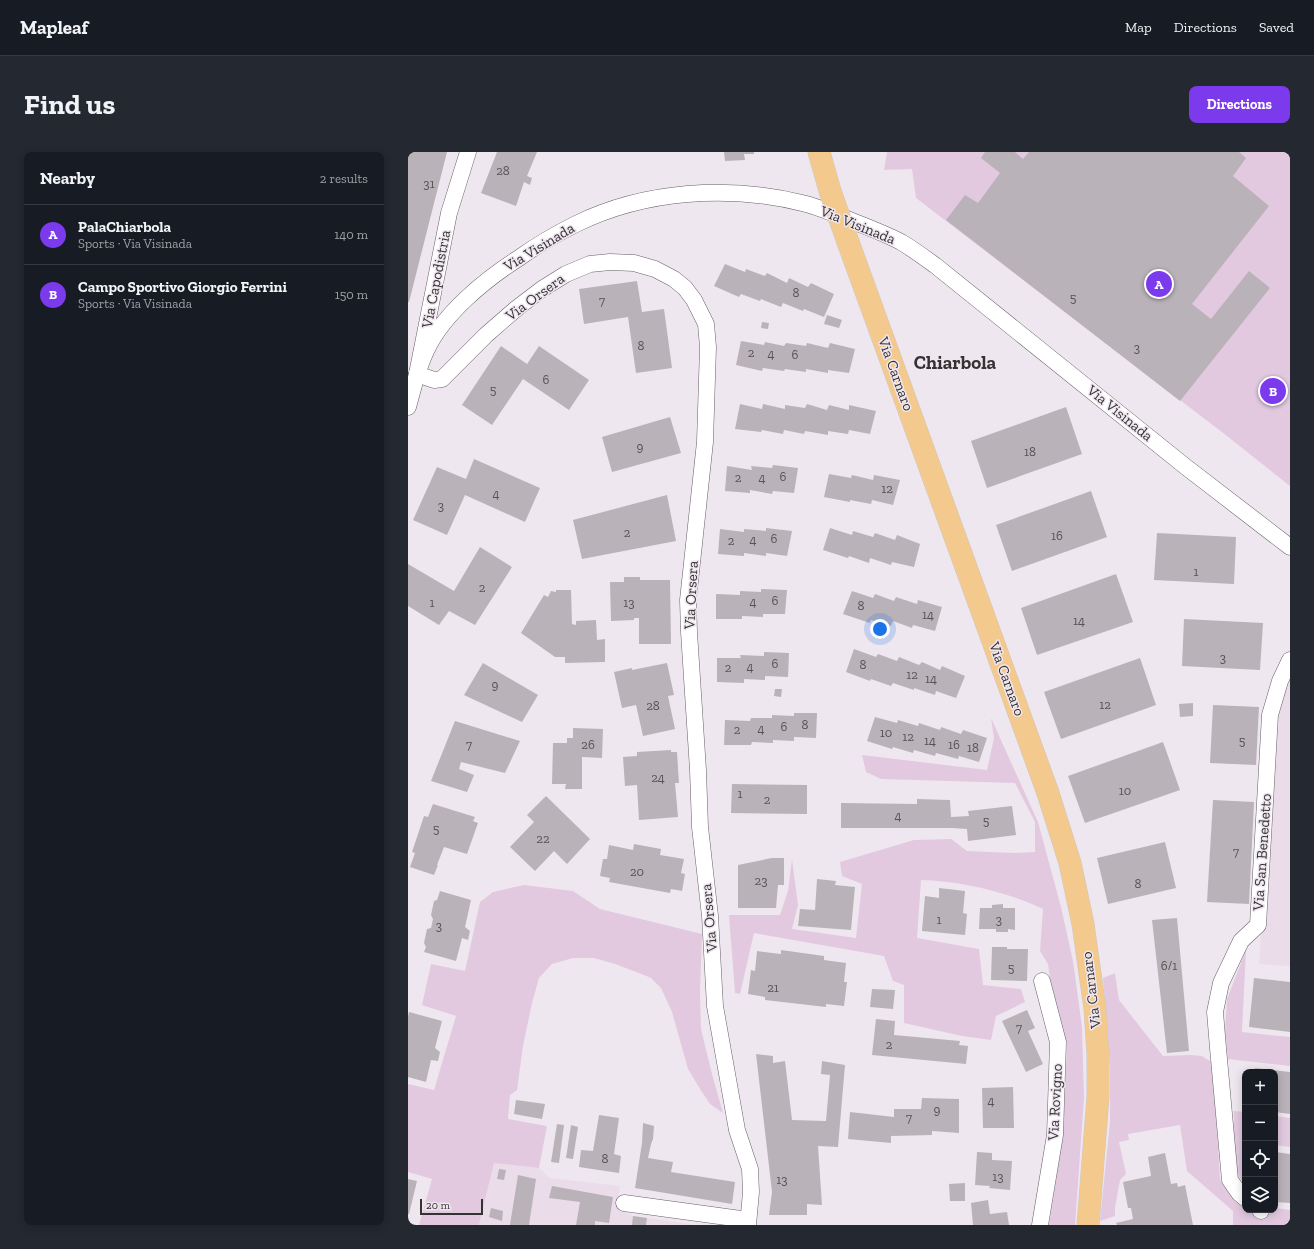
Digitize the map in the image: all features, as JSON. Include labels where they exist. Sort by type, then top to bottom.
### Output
[{"type":"main road","name":"Via Carnaro","points":[[819,152],[830,191],[848,242],[1048,793],[1070,863],[1083,924],[1095,1009],[1098,1054],[1098,1097],[1088,1225]]},
{"type":"street","name":"Via Capodistria","points":[[408,407],[417,374],[449,214],[468,152]]},
{"type":"street","name":"Via Visinada","points":[[417,374],[427,349],[442,325],[470,296],[500,270],[538,245],[577,223],[604,212],[638,202],[672,196],[710,193],[748,193],[777,197],[804,203],[878,230],[919,254],[936,266],[1180,462],[1290,547]]},
{"type":"street","name":"Via Orsera","points":[[417,374],[434,380],[442,379],[486,335],[517,308],[542,289],[566,274],[590,264],[610,262],[634,263],[655,269],[674,279],[685,288],[694,300],[706,324],[708,347],[705,442],[688,600],[689,632],[698,770],[700,827],[710,916],[715,1006],[737,1130],[750,1170],[751,1192],[748,1222],[624,1203]]},
{"type":"street","name":"Via San Benedetto","points":[[1242,1195],[1230,1180],[1215,1012],[1222,983],[1241,941],[1258,925],[1270,716],[1280,681],[1290,660]]},
{"type":"street","name":"Via Rovigno","points":[[1040,1225],[1055,1135],[1058,1042],[1042,981]]},
{"type":"shaded area","points":[[887,152],[1290,152],[1290,486],[916,198],[912,169],[884,170]]},
{"type":"shaded area","points":[[1290,679],[1290,966],[1259,964],[1275,731],[1286,688]]},
{"type":"shaded area","points":[[991,718],[1038,822],[1061,907],[1073,961],[1082,1027],[1084,1098],[1075,1225],[1049,1225],[1063,1135],[1067,1044],[1050,979],[1048,964],[1040,951],[1043,909],[1015,897],[984,888],[921,880],[917,938],[979,949],[983,985],[1021,989],[1025,1002],[996,1016],[991,1040],[962,1036],[904,1023],[904,985],[893,981],[884,956],[754,933],[740,994],[735,993],[729,915],[780,915],[788,891],[792,859],[798,905],[792,929],[856,938],[862,884],[842,876],[840,862],[914,840],[951,839],[967,851],[1015,853],[1035,852],[1035,822],[1015,783],[881,779],[866,772],[862,755],[987,770],[994,738]]},
{"type":"shaded area","points":[[524,885],[573,891],[600,909],[702,934],[700,992],[701,1029],[723,1113],[710,1104],[688,1069],[672,1012],[661,988],[651,978],[615,964],[594,958],[573,958],[552,964],[539,978],[523,1046],[517,1090],[510,1095],[508,1119],[547,1126],[539,1168],[494,1163],[479,1225],[419,1225],[432,1179],[408,1172],[408,1084],[434,1090],[456,1016],[422,1005],[431,964],[465,971],[480,902],[493,892]]},
{"type":"shaded area","points":[[1246,950],[1242,1032],[1290,1037],[1290,1066],[1228,1059],[1225,1031],[1227,999]]},
{"type":"shaded area","points":[[1115,973],[1119,1000],[1163,1056],[1202,1056],[1213,1063],[1220,1180],[1242,1204],[1242,1213],[1256,1213],[1265,1219],[1268,1213],[1278,1213],[1278,1208],[1290,1210],[1290,1225],[1233,1225],[1233,1211],[1187,1171],[1180,1125],[1128,1134],[1129,1140],[1119,1142],[1126,1174],[1120,1180],[1115,1216],[1100,1221],[1110,1122],[1110,1067],[1103,978]]},
{"type":"shaded area","points":[[1234,1111],[1242,1112],[1242,1180],[1234,1160]]},
{"type":"shaded area","points":[[1278,1116],[1290,1118],[1290,1147],[1278,1145]]},
{"type":"shaded area","points":[[494,1163],[539,1168],[550,1178],[620,1186],[617,1207],[633,1216],[696,1225],[479,1225]]},
{"type":"building","points":[[408,152],[447,152],[409,302],[408,302]]},
{"type":"building","points":[[497,152],[537,152],[527,176],[532,178],[530,185],[524,182],[516,206],[481,193]]},
{"type":"building","points":[[724,152],[754,152],[754,154],[744,154],[745,160],[725,161]]},
{"type":"building","points":[[985,152],[1015,152],[1023,159],[1029,152],[1239,152],[1246,158],[1233,176],[1269,206],[1192,304],[1211,319],[1249,271],[1270,288],[1180,401],[946,220],[965,195],[978,203],[1000,173],[981,158]]},
{"type":"building","points":[[725,264],[745,272],[746,269],[765,276],[767,273],[787,283],[789,278],[808,287],[811,283],[834,294],[824,317],[783,303],[781,307],[761,299],[760,301],[741,294],[739,297],[714,286]]},
{"type":"building","points":[[637,281],[642,312],[664,309],[672,368],[636,373],[628,317],[584,324],[579,289]]},
{"type":"building","points":[[827,315],[842,320],[839,328],[824,324]]},
{"type":"building","points":[[762,322],[769,323],[768,329],[761,328]]},
{"type":"building","points":[[741,341],[764,345],[765,342],[784,346],[786,343],[806,346],[807,343],[828,348],[830,343],[855,349],[849,373],[828,370],[828,373],[806,369],[806,372],[785,369],[784,371],[763,368],[762,371],[736,365]]},
{"type":"building","points":[[501,346],[527,364],[539,346],[589,380],[569,410],[523,379],[492,425],[462,405]]},
{"type":"building","points":[[740,404],[762,409],[763,404],[785,409],[785,405],[805,408],[807,404],[827,410],[829,405],[849,410],[849,405],[876,411],[870,434],[849,430],[848,434],[828,431],[828,435],[805,431],[804,434],[784,430],[783,434],[762,430],[761,432],[735,429]]},
{"type":"building","points":[[1066,407],[1082,454],[987,488],[971,441]]},
{"type":"building","points":[[670,417],[681,453],[612,472],[602,437]]},
{"type":"building","points":[[474,459],[540,488],[525,522],[465,495],[447,535],[413,520],[437,467],[466,479]]},
{"type":"building","points":[[773,465],[798,468],[794,493],[773,491],[772,494],[750,490],[750,493],[725,491],[727,466],[752,470],[751,466],[772,468]]},
{"type":"building","points":[[829,474],[851,478],[852,475],[873,480],[874,475],[900,480],[893,505],[872,500],[871,504],[824,497]]},
{"type":"building","points":[[1091,491],[1107,537],[1012,571],[996,525]]},
{"type":"building","points":[[667,495],[676,541],[582,559],[573,520]]},
{"type":"building","points":[[766,528],[792,531],[787,556],[766,553],[766,556],[744,553],[744,556],[718,554],[720,529],[744,532],[744,529],[766,531]]},
{"type":"building","points":[[830,528],[852,535],[853,531],[873,537],[875,533],[895,540],[897,535],[920,544],[914,567],[892,562],[891,565],[870,558],[869,563],[849,556],[848,558],[823,550]]},
{"type":"building","points":[[1157,533],[1236,537],[1234,584],[1154,580]]},
{"type":"building","points":[[480,547],[512,567],[475,625],[449,611],[439,625],[408,606],[408,564],[454,591]]},
{"type":"building","points":[[1116,574],[1133,622],[1037,655],[1021,608]]},
{"type":"building","points":[[624,577],[640,577],[640,580],[670,580],[671,644],[639,644],[639,618],[634,618],[634,620],[611,621],[610,582],[624,582]]},
{"type":"building","points":[[761,589],[787,590],[785,614],[763,614],[763,617],[742,616],[742,619],[716,619],[716,594],[740,595],[740,591],[761,592]]},
{"type":"building","points":[[556,590],[571,590],[572,624],[576,625],[576,621],[596,620],[597,640],[605,639],[605,662],[565,663],[565,657],[555,657],[521,633],[544,595],[548,597],[551,591],[556,592]]},
{"type":"building","points":[[852,591],[873,598],[875,594],[894,601],[896,597],[917,604],[918,600],[942,607],[935,631],[913,625],[912,628],[893,621],[891,626],[871,620],[870,623],[843,614]]},
{"type":"building","points":[[1184,619],[1263,623],[1260,670],[1182,666]]},
{"type":"building","points":[[854,649],[876,657],[878,654],[897,661],[899,657],[919,665],[922,662],[940,670],[942,666],[965,676],[956,698],[936,691],[935,695],[893,683],[891,686],[871,679],[870,681],[846,672]]},
{"type":"building","points":[[764,652],[789,653],[788,677],[765,676],[765,680],[744,679],[744,683],[717,682],[717,658],[741,658],[740,655],[764,656]]},
{"type":"building","points":[[1140,658],[1156,705],[1061,739],[1044,692]]},
{"type":"building","points":[[483,663],[538,695],[522,722],[464,695]]},
{"type":"building","points":[[667,663],[674,695],[668,696],[675,729],[643,736],[636,705],[622,708],[614,672]]},
{"type":"building","points":[[775,689],[782,689],[781,697],[774,696]]},
{"type":"building","points":[[1193,703],[1193,716],[1180,717],[1179,704]]},
{"type":"building","points":[[1213,705],[1259,707],[1256,765],[1210,763]]},
{"type":"building","points":[[794,713],[817,713],[816,738],[794,737],[794,741],[773,740],[773,743],[752,742],[751,745],[724,745],[725,720],[750,721],[751,718],[772,718],[772,715],[794,716]]},
{"type":"building","points":[[875,717],[897,723],[898,720],[918,726],[919,723],[940,730],[941,727],[961,734],[963,730],[987,738],[979,762],[959,756],[958,759],[936,753],[935,756],[914,750],[913,753],[893,747],[892,749],[867,741]]},
{"type":"building","points":[[455,721],[520,741],[505,773],[461,762],[459,769],[474,775],[467,792],[431,781]]},
{"type":"building","points":[[573,728],[603,729],[602,758],[582,757],[582,789],[565,789],[566,784],[552,784],[553,743],[567,743],[567,738],[573,738]]},
{"type":"building","points":[[1163,742],[1180,790],[1085,823],[1068,776]]},
{"type":"building","points":[[671,750],[671,752],[677,752],[679,783],[675,783],[678,817],[639,820],[637,785],[625,786],[623,757],[637,756],[637,752]]},
{"type":"building","points":[[732,784],[807,785],[807,814],[731,813]]},
{"type":"building","points":[[546,796],[590,839],[567,864],[554,851],[535,871],[510,847],[534,822],[527,815]]},
{"type":"building","points":[[917,799],[950,800],[951,817],[969,816],[968,811],[1012,806],[1016,835],[968,841],[967,829],[841,828],[841,803],[917,804]]},
{"type":"building","points":[[1213,800],[1254,802],[1249,904],[1207,902]]},
{"type":"building","points":[[433,804],[475,817],[473,821],[478,823],[467,854],[444,847],[434,875],[410,867],[415,853],[412,852],[424,816],[428,817]]},
{"type":"building","points":[[1165,842],[1176,888],[1108,904],[1097,858]]},
{"type":"building","points":[[634,844],[661,849],[660,855],[684,859],[681,873],[685,874],[682,891],[671,889],[670,893],[609,882],[610,878],[600,876],[603,859],[607,859],[609,845],[633,850]]},
{"type":"building","points":[[772,858],[784,858],[784,885],[778,885],[776,908],[738,908],[738,865]]},
{"type":"building","points":[[817,879],[836,881],[835,885],[855,887],[851,930],[798,926],[800,909],[815,910]]},
{"type":"building","points":[[939,888],[965,891],[963,913],[967,914],[965,935],[922,931],[925,896],[939,898]]},
{"type":"building","points":[[440,891],[471,900],[465,927],[470,931],[468,940],[462,938],[456,961],[424,952],[426,947],[424,943],[427,929],[431,928],[433,919],[431,915],[434,901],[437,900]]},
{"type":"building","points":[[1003,904],[1003,908],[1015,908],[1015,930],[1008,929],[1008,932],[996,932],[996,929],[979,929],[980,908],[992,908],[992,905]]},
{"type":"building","points":[[1177,918],[1189,1051],[1167,1053],[1152,920]]},
{"type":"building","points":[[992,947],[1028,949],[1027,981],[991,980]]},
{"type":"building","points":[[781,950],[824,956],[824,960],[846,963],[844,982],[847,982],[844,1006],[826,1004],[826,1007],[765,1000],[765,997],[748,994],[751,970],[755,971],[757,951],[781,954]]},
{"type":"building","points":[[1254,978],[1290,982],[1290,1032],[1249,1027]]},
{"type":"building","points":[[872,989],[895,990],[893,1009],[870,1007]]},
{"type":"building","points":[[1027,1010],[1035,1028],[1028,1031],[1043,1064],[1026,1072],[1002,1021]]},
{"type":"building","points":[[409,1012],[442,1021],[435,1048],[440,1052],[438,1061],[431,1060],[426,1082],[408,1077]]},
{"type":"building","points":[[876,1019],[895,1021],[894,1035],[960,1041],[959,1045],[968,1046],[966,1064],[872,1055]]},
{"type":"building","points":[[756,1054],[773,1056],[773,1063],[785,1061],[792,1120],[826,1121],[830,1075],[821,1074],[822,1061],[845,1065],[838,1147],[818,1146],[822,1205],[807,1204],[807,1215],[769,1215],[772,1192]]},
{"type":"building","points":[[1278,1071],[1290,1072],[1290,1114],[1278,1112]]},
{"type":"building","points":[[1013,1087],[1014,1128],[983,1128],[982,1088]]},
{"type":"building","points":[[922,1098],[959,1099],[959,1133],[932,1131],[932,1135],[891,1136],[891,1143],[848,1139],[850,1112],[894,1117],[894,1109],[921,1109]]},
{"type":"building","points":[[516,1100],[545,1104],[542,1119],[514,1114]]},
{"type":"building","points":[[599,1115],[619,1118],[614,1154],[621,1156],[619,1173],[579,1167],[581,1150],[593,1151]]},
{"type":"building","points":[[643,1123],[654,1126],[653,1139],[648,1158],[673,1162],[671,1172],[735,1182],[732,1204],[635,1188],[642,1143]]},
{"type":"building","points":[[557,1124],[564,1125],[559,1163],[551,1162]]},
{"type":"building","points":[[571,1125],[578,1127],[573,1159],[566,1158]]},
{"type":"building","points":[[977,1152],[992,1153],[992,1160],[1012,1161],[1010,1190],[975,1185]]},
{"type":"building","points":[[1278,1152],[1290,1154],[1290,1203],[1278,1202]]},
{"type":"building","points":[[1165,1153],[1171,1184],[1177,1183],[1178,1187],[1185,1185],[1193,1225],[1117,1225],[1116,1223],[1133,1219],[1131,1208],[1128,1208],[1123,1182],[1151,1176],[1148,1157]]},
{"type":"building","points":[[499,1169],[506,1170],[504,1180],[497,1179]]},
{"type":"building","points":[[518,1175],[536,1179],[529,1225],[510,1225]]},
{"type":"building","points":[[408,1179],[417,1181],[409,1214],[408,1214]]},
{"type":"building","points":[[965,1183],[965,1201],[950,1201],[949,1184]]},
{"type":"building","points":[[552,1186],[613,1197],[609,1223],[595,1221],[595,1225],[576,1225],[580,1202],[549,1198]]},
{"type":"building","points":[[988,1200],[990,1214],[1007,1212],[1009,1225],[973,1225],[971,1203]]},
{"type":"building","points":[[491,1208],[503,1211],[502,1221],[489,1217]]},
{"type":"building","points":[[633,1216],[647,1218],[646,1225],[632,1225]]},
{"type":"place","name":"PalaChiarbola","points":[[1159,284]]},
{"type":"place","name":"Campo Sportivo Giorgio Ferrini","points":[[1273,391]]},
{"type":"district","name":"Chiarbola","points":[[955,362]]}]
